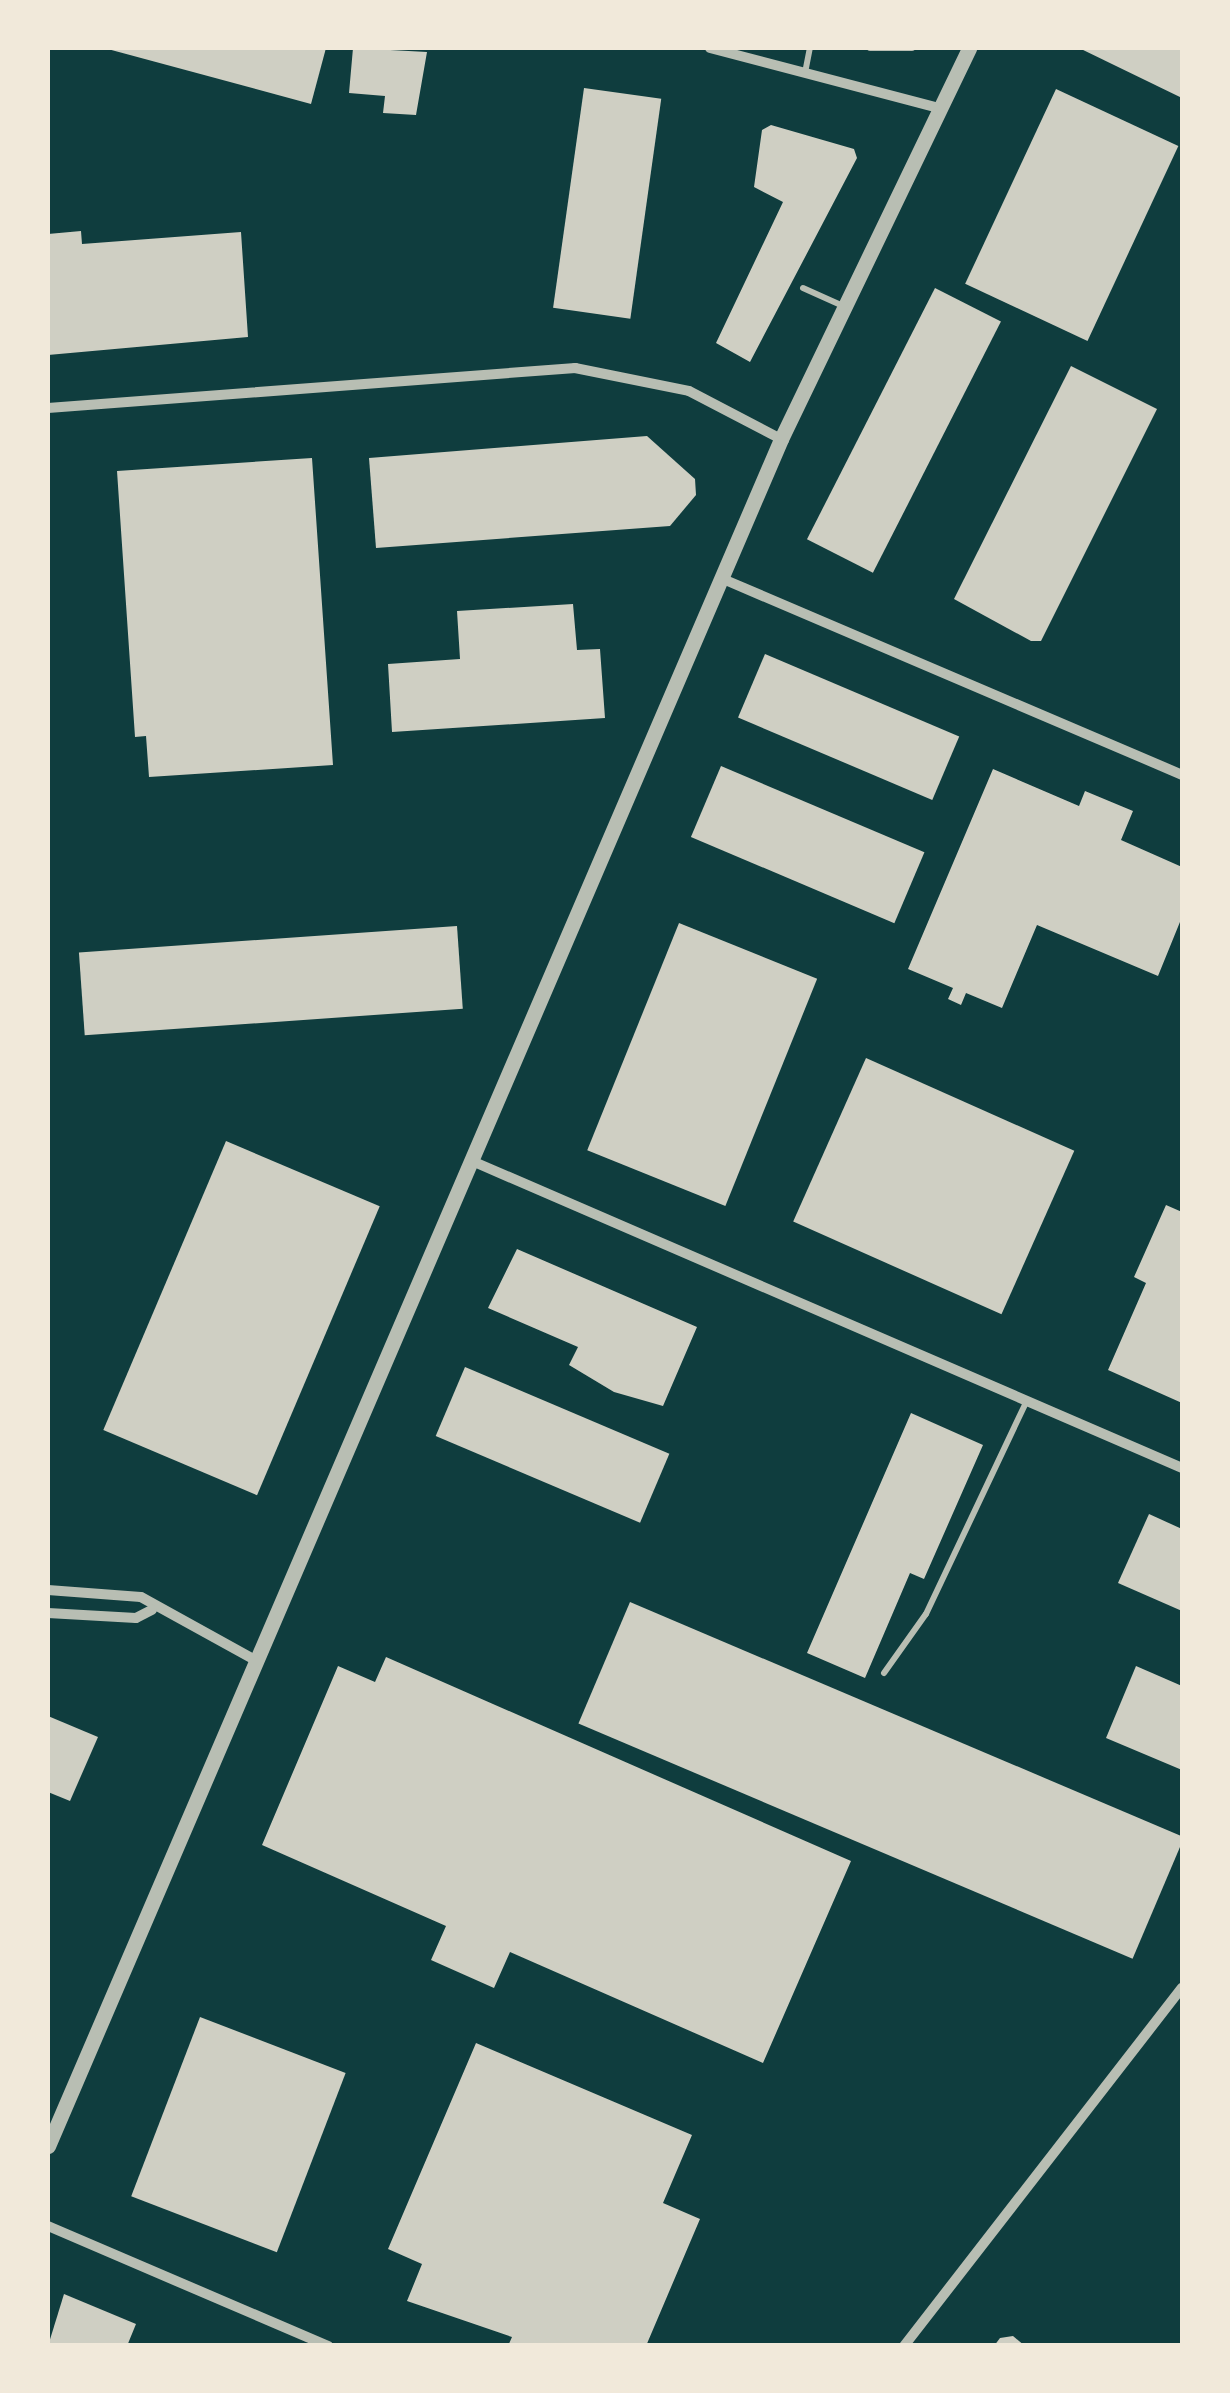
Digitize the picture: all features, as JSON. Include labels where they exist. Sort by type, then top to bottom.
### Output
[{"type":"street","points":[[710,48],[938,108]]},
{"type":"street","points":[[48,2146],[781,439],[969,48]]},
{"type":"street","points":[[48,408],[575,368],[689,391],[781,439]]},
{"type":"street","points":[[723,579],[1182,775]]},
{"type":"street","points":[[472,1160],[1182,1468]]},
{"type":"street","points":[[48,1590],[110,1590],[257,1661]]},
{"type":"street","points":[[48,1613],[136,1618],[152,1610]]},
{"type":"street","points":[[904,2346],[1182,1988]]},
{"type":"street","points":[[48,2226],[328,2346]]},
{"type":"lane","points":[[805,73],[810,48]]},
{"type":"lane","points":[[870,48],[912,48]]},
{"type":"lane","points":[[803,288],[844,307]]},
{"type":"lane","points":[[884,1673],[926,1614],[1026,1402]]},
{"type":"building","points":[[104,48],[326,48],[311,104]]},
{"type":"building","points":[[353,48],[427,52],[416,115],[383,113],[385,96],[349,93]]},
{"type":"building","points":[[1079,48],[1182,48],[1182,98]]},
{"type":"building","points":[[584,88],[661,99],[630,319],[553,308]]},
{"type":"building","points":[[1056,89],[1178,146],[1087,341],[965,284]]},
{"type":"building","points":[[771,125],[854,149],[857,158],[750,362],[716,343],[783,202],[754,187],[762,130]]},
{"type":"building","points":[[81,231],[82,244],[241,232],[248,337],[48,355],[48,234]]},
{"type":"building","points":[[935,288],[1001,322],[873,573],[807,539]]},
{"type":"building","points":[[1071,366],[1157,409],[1041,641],[1031,641],[954,599]]},
{"type":"building","points":[[647,436],[695,479],[696,495],[670,526],[376,548],[369,458]]},
{"type":"building","points":[[312,458],[333,765],[149,777],[146,736],[135,737],[117,471]]},
{"type":"building","points":[[573,604],[577,650],[600,649],[605,718],[392,732],[388,664],[460,659],[457,611]]},
{"type":"building","points":[[765,654],[959,736],[932,800],[738,718]]},
{"type":"building","points":[[721,766],[924,852],[894,923],[691,837]]},
{"type":"building","points":[[993,769],[1079,806],[1085,791],[1133,811],[1121,840],[1182,867],[1182,917],[1158,976],[1037,925],[1002,1008],[966,993],[961,1005],[948,999],[953,988],[908,969]]},
{"type":"building","points":[[679,923],[817,979],[725,1206],[587,1150]]},
{"type":"building","points":[[457,926],[463,1009],[85,1035],[79,952]]},
{"type":"building","points":[[866,1058],[1074,1151],[1001,1314],[793,1222]]},
{"type":"building","points":[[226,1141],[380,1206],[257,1495],[103,1430]]},
{"type":"building","points":[[1166,1205],[1182,1212],[1182,1403],[1108,1370],[1146,1283],[1134,1277]]},
{"type":"building","points":[[517,1249],[697,1327],[663,1406],[614,1392],[569,1365],[578,1347],[488,1308]]},
{"type":"building","points":[[465,1367],[669,1454],[640,1523],[436,1436]]},
{"type":"building","points":[[911,1413],[983,1445],[924,1579],[910,1573],[865,1678],[807,1653]]},
{"type":"building","points":[[1149,1514],[1182,1529],[1182,1611],[1118,1583]]},
{"type":"building","points":[[630,1602],[1182,1836],[1133,1959],[578,1724]]},
{"type":"building","points":[[386,1657],[851,1861],[763,2063],[510,1952],[494,1988],[431,1960],[446,1926],[262,1845],[338,1666],[375,1682]]},
{"type":"building","points":[[1136,1666],[1182,1686],[1182,1770],[1106,1738]]},
{"type":"building","points":[[48,1716],[98,1737],[70,1801],[48,1792]]},
{"type":"building","points":[[200,2017],[346,2073],[277,2252],[131,2196]]},
{"type":"building","points":[[476,2043],[692,2135],[663,2203],[700,2219],[646,2346],[508,2346],[512,2337],[407,2301],[422,2264],[388,2249]]},
{"type":"building","points":[[64,2294],[136,2324],[127,2346],[48,2346]]},
{"type":"building","points":[[1013,2336],[1025,2346],[994,2346],[1000,2338]]}]
